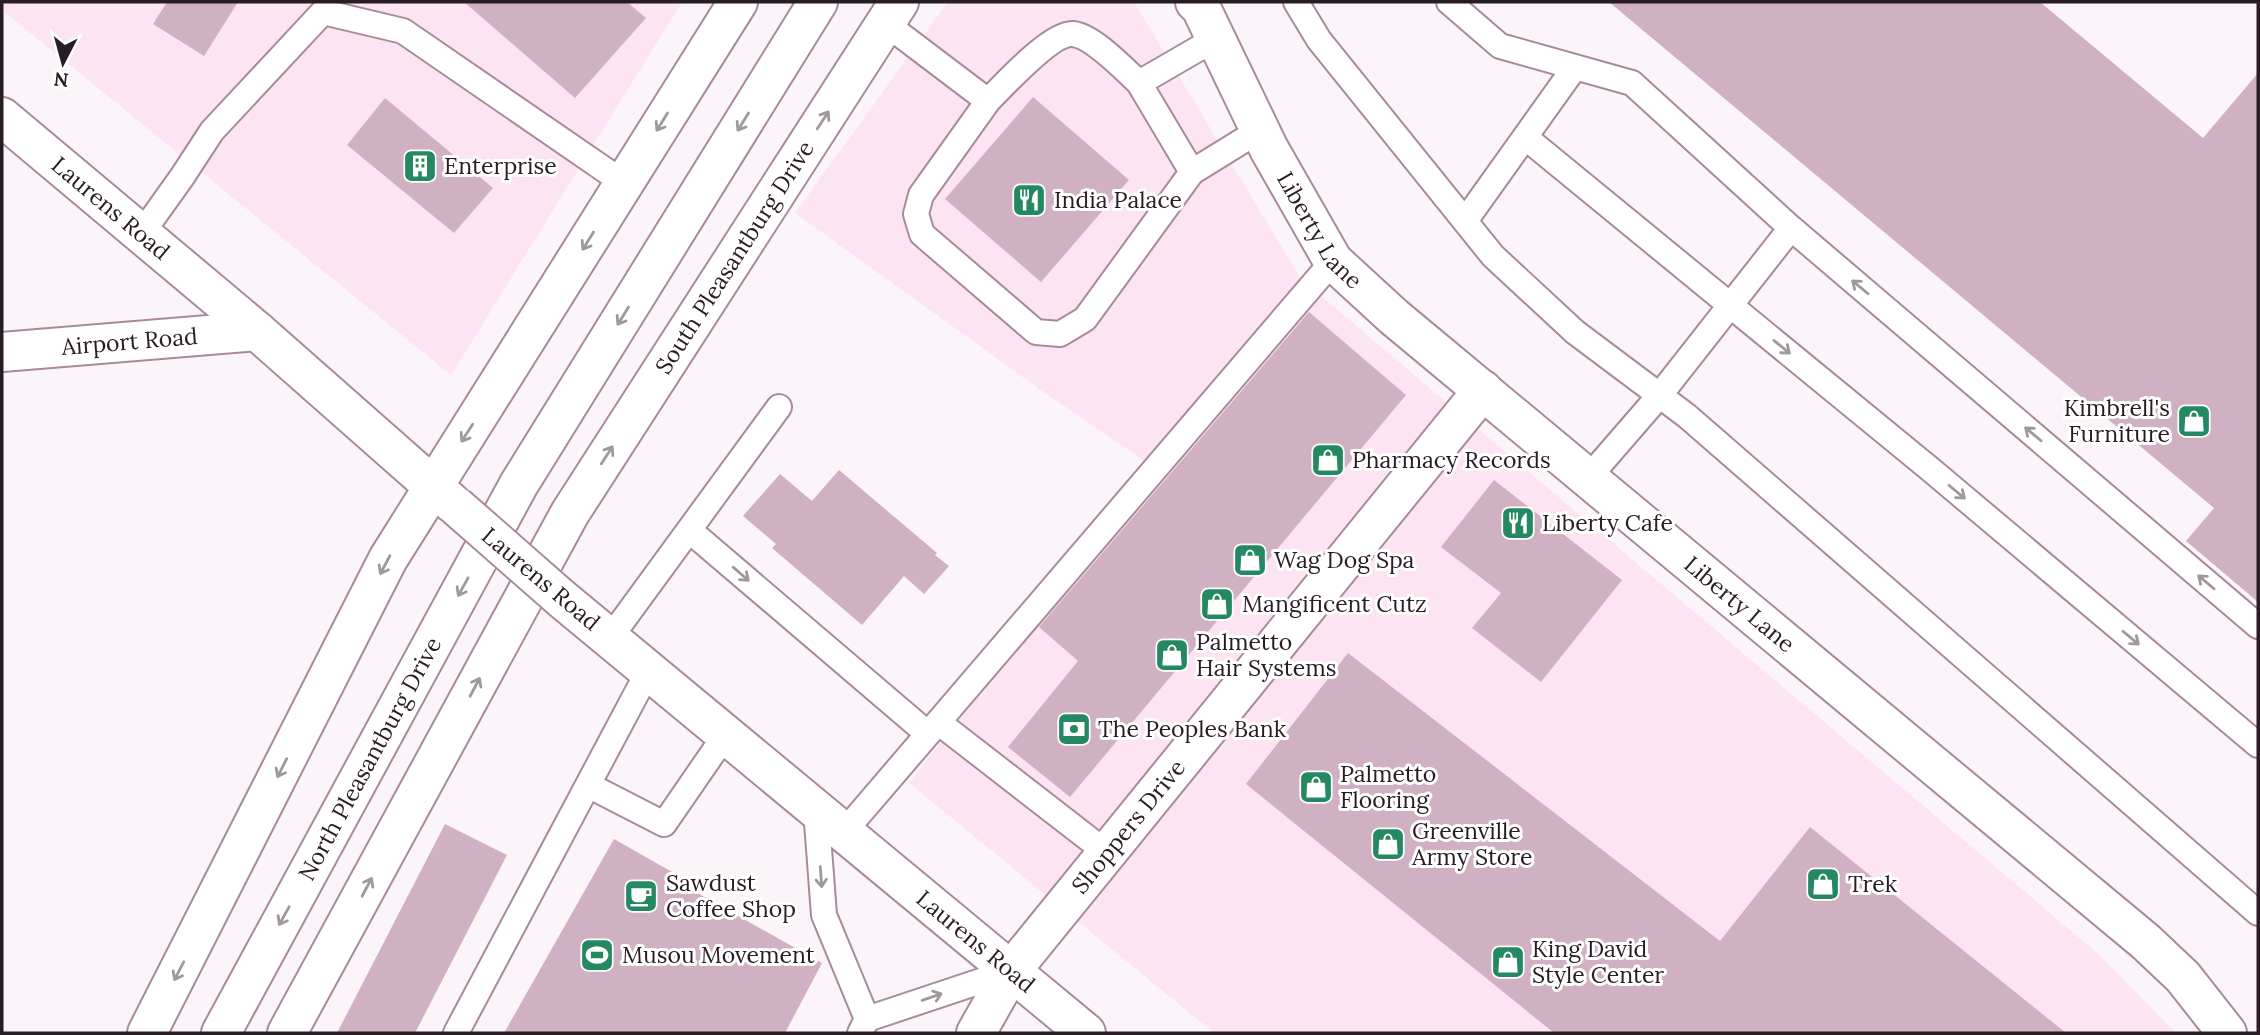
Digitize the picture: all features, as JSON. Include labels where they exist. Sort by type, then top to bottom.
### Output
[{"type":"main road","points":[[147,1033],[388,559],[444,496],[624,183],[737,2]]},
{"type":"main road","name":"North Pleasantburg Drive","points":[[221,1033],[519,484],[818,2]]},
{"type":"main road","name":"South Pleasantburg Drive","points":[[288,1033],[570,513],[892,13]]},
{"type":"main road","name":"Liberty Lane","points":[[1203,13],[1260,130],[1333,261],[1394,317],[2146,942],[2183,977],[2227,1033]]},
{"type":"main road","name":"Laurens Road","points":[[2,117],[257,331],[562,598],[1086,1033]]},
{"type":"main road","name":"Airport Road","points":[[2,352],[257,331]]},
{"type":"main road","name":"Shoppers Drive","points":[[976,1033],[1011,971],[1483,390]]},
{"type":"lane","points":[[1296,2],[1319,40],[1493,256],[1575,332],[1697,425],[2258,913]]},
{"type":"lane","points":[[1449,2],[1500,46],[1632,83],[1791,228],[2258,626]]},
{"type":"lane","points":[[142,233],[183,177],[212,131],[323,12],[403,31],[624,183]]},
{"type":"lane","points":[[892,13],[988,101]]},
{"type":"lane","points":[[1139,83],[1203,13]]},
{"type":"lane","points":[[1192,172],[1139,83],[1097,45],[1073,34],[1054,39],[988,101],[921,195],[916,214],[922,234],[1035,331],[1060,334],[1085,319],[1192,172],[1260,130]]},
{"type":"lane","points":[[1465,221],[1575,67]]},
{"type":"lane","points":[[1525,137],[1729,303],[2258,745]]},
{"type":"lane","points":[[1588,478],[1659,396],[1729,303],[1791,228]]},
{"type":"lane","points":[[1011,971],[863,1026],[824,915],[830,821],[933,728],[1333,261]]},
{"type":"lane","points":[[610,638],[779,407]]},
{"type":"lane","points":[[689,530],[933,728],[1107,852]]},
{"type":"lane","points":[[456,1033],[649,670]]},
{"type":"lane","points":[[589,785],[664,824],[726,734]]},
{"type":"shaded area","points":[[2,2],[682,2],[451,375],[2,10]]},
{"type":"shaded area","points":[[948,2],[1134,2],[1301,279],[2096,952],[2176,1033],[1214,1033],[909,783],[1156,469],[1038,388],[795,213]]},
{"type":"building","points":[[167,2],[238,2],[204,56],[153,24]]},
{"type":"building","points":[[464,2],[627,2],[646,18],[575,98]]},
{"type":"building","points":[[1609,2],[2040,2],[2203,138],[2258,73],[2258,602],[2186,541],[2214,508]]},
{"type":"building","points":[[1033,97],[1129,180],[1041,282],[945,199]]},
{"type":"building","name":"Enterprise","points":[[385,98],[493,188],[454,233],[347,145]]},
{"type":"building","points":[[1309,312],[1406,395],[1070,797],[1008,747],[1078,661],[1039,627]]},
{"type":"building","points":[[839,470],[949,566],[924,594],[904,576],[862,625],[772,548],[776,544],[743,516],[780,474],[812,501]]},
{"type":"building","points":[[1494,480],[1622,580],[1541,682],[1472,628],[1501,593],[1441,547]]},
{"type":"building","points":[[1348,653],[1720,941],[1810,827],[2066,1033],[1554,1033],[1246,784]]},
{"type":"building","points":[[445,824],[507,855],[415,1033],[337,1033]]},
{"type":"building","points":[[614,839],[688,881],[685,886],[822,963],[785,1033],[504,1033]]},
{"type":"place","name":"Enterprise","points":[[420,166]]},
{"type":"place","name":"India Palace","points":[[1029,200]]},
{"type":"place","name":"Kimbrell's Furniture","points":[[2194,421]]},
{"type":"place","name":"Pharmacy Records","points":[[1328,460]]},
{"type":"place","name":"Liberty Cafe","points":[[1518,523]]},
{"type":"place","name":"Wag Dog Spa","points":[[1250,560]]},
{"type":"place","name":"Mangificent Cutz","points":[[1217,604]]},
{"type":"place","name":"Palmetto Hair Systems","points":[[1172,655]]},
{"type":"place","name":"The Peoples Bank","points":[[1074,729]]},
{"type":"place","name":"Palmetto Flooring","points":[[1316,787]]},
{"type":"place","name":"Greenville Army Store","points":[[1388,844]]},
{"type":"place","name":"Trek","points":[[1823,884]]},
{"type":"place","name":"Sawdust Coffee Shop","points":[[641,896]]},
{"type":"place","name":"Musou Movement","points":[[597,955]]},
{"type":"place","name":"King David Style Center","points":[[1508,962]]}]
